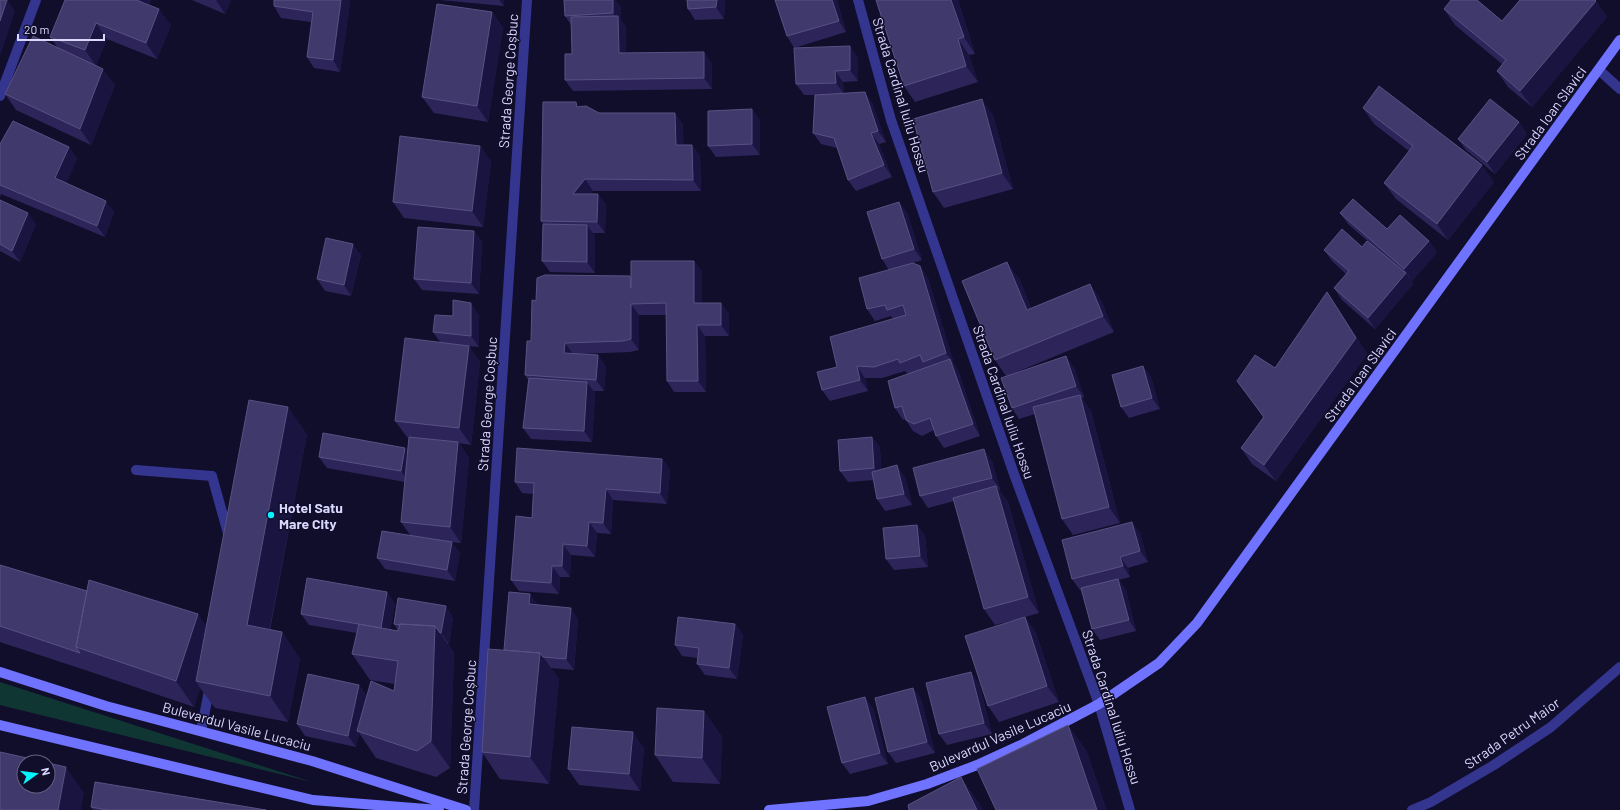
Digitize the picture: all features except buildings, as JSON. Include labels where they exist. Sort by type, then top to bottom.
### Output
[{"type":"main road","name":"Strada Ioan Slavici","points":[[1099,704],[1159,663],[1197,622],[1620,40]]},
{"type":"main road","name":"Bulevardul Vasile Lucaciu","points":[[0,672],[106,706],[312,761],[466,810]]},
{"type":"main road","name":"Bulevardul Vasile Lucaciu","points":[[769,810],[868,802],[927,784],[977,765],[1023,744],[1099,704]]},
{"type":"main road","points":[[0,725],[313,800],[439,810]]},
{"type":"street","points":[[0,96],[36,0]]},
{"type":"street","name":"Strada George Coșbuc","points":[[474,810],[527,0]]},
{"type":"street","name":"Strada Cardinal Iuliu Hossu","points":[[858,0],[891,120],[1014,474],[1099,704],[1130,810]]},
{"type":"street","points":[[1599,70],[1620,89]]},
{"type":"street","points":[[136,470],[212,476],[233,550]]},
{"type":"street","name":"Strada Petru Maior","points":[[1412,810],[1431,802],[1494,765],[1551,726],[1620,667]]},
{"type":"street","points":[[201,731],[213,674]]},
{"type":"green space","points":[[0,682],[312,782],[0,705]]},
{"type":"place","name":"Hotel Satu Mare City","points":[[271,515]]}]
